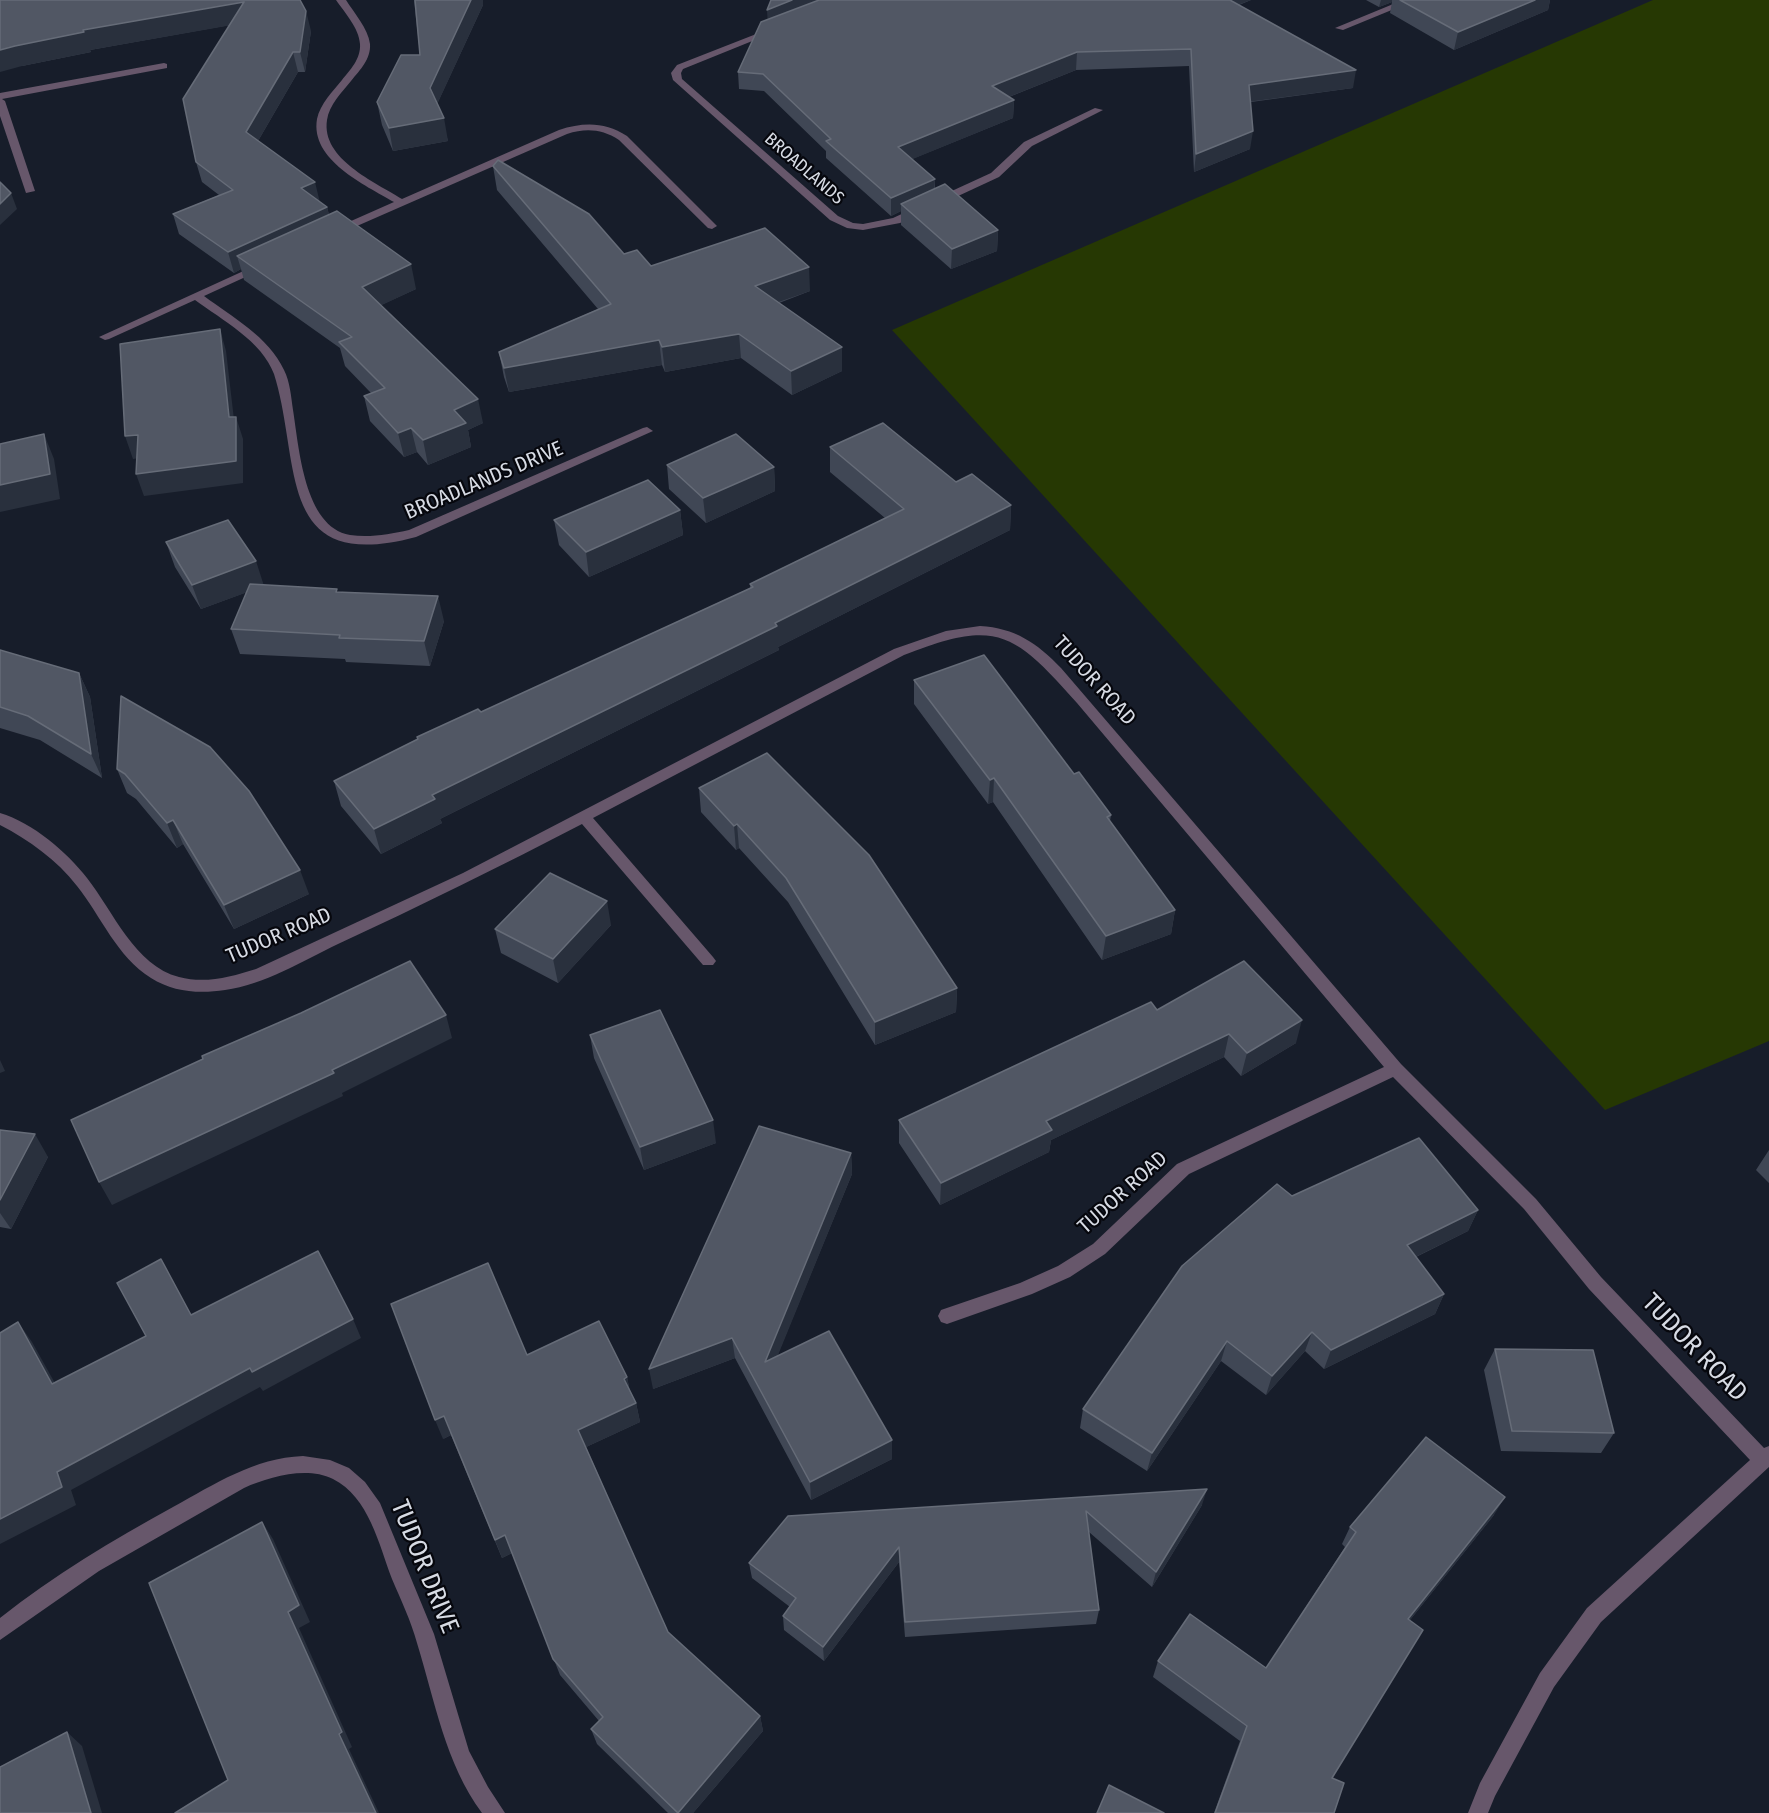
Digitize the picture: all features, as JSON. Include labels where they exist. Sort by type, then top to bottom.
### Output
[{"type":"street","points":[[341,0],[362,32],[365,46],[358,66],[326,110],[322,119],[323,136],[328,149],[337,160],[401,202]]},
{"type":"street","points":[[1340,28],[1411,0]]},
{"type":"street","name":"BROADLANDS","points":[[779,28],[690,62],[676,73],[678,80],[834,218],[851,226],[863,227],[896,220],[995,176],[1029,144],[1047,133],[1098,110]]},
{"type":"street","points":[[0,96],[164,66]]},
{"type":"street","points":[[0,101],[30,191]]},
{"type":"street","points":[[326,237],[563,132],[589,126],[613,131],[623,138],[712,226]]},
{"type":"street","points":[[105,337],[272,261]]},
{"type":"street","name":"BROADLANDS DRIVE","points":[[197,296],[259,345],[278,367],[309,510],[326,530],[351,540],[376,541],[420,531],[646,431]]},
{"type":"street","name":"TUDOR ROAD","points":[[0,818],[53,852],[74,874],[142,965],[168,980],[199,987],[226,984],[261,973],[468,877],[899,652],[930,640],[977,631],[1009,636],[1025,642],[1044,658],[1082,700],[1395,1069],[1530,1204],[1595,1283],[1766,1457],[1594,1615],[1547,1680],[1487,1790],[1478,1813]]},
{"type":"street","points":[[584,817],[708,961]]},
{"type":"street","name":"TUDOR ROAD","points":[[946,1317],[1063,1272],[1098,1249],[1157,1190],[1183,1169],[1395,1069]]},
{"type":"street","name":"TUDOR DRIVE","points":[[0,1630],[37,1600],[129,1541],[235,1483],[266,1471],[295,1465],[315,1466],[338,1472],[356,1485],[368,1499],[385,1533],[426,1639],[464,1765],[483,1799],[495,1813]]},
{"type":"green space","points":[[1653,0],[1769,0],[1769,1041],[1605,1110],[892,330]]},
{"type":"building","points":[[0,0],[300,0],[306,11],[300,52],[293,52],[246,132],[315,182],[301,188],[327,207],[228,252],[173,214],[233,190],[196,162],[183,99],[244,2],[83,30],[84,32],[0,50]]},
{"type":"building","points":[[415,0],[471,0],[430,88],[444,118],[389,128],[377,102],[401,55],[420,55]]},
{"type":"building","points":[[771,0],[792,0],[767,10]]},
{"type":"building","points":[[819,0],[1230,0],[1356,70],[1249,85],[1253,131],[1196,154],[1191,49],[1077,52],[992,86],[1014,100],[898,147],[935,179],[891,198],[826,141],[831,139],[763,74],[738,72],[761,22]]},
{"type":"building","points":[[1400,0],[1535,0],[1458,32]]},
{"type":"building","points":[[498,160],[589,214],[624,254],[637,250],[651,266],[765,228],[809,267],[755,286],[842,347],[791,371],[739,334],[662,347],[659,340],[504,368],[499,352],[611,304],[493,166]]},
{"type":"building","points":[[0,182],[11,193],[0,204]]},
{"type":"building","points":[[945,184],[998,230],[952,249],[901,204]]},
{"type":"building","points":[[337,211],[411,264],[362,287],[478,399],[454,410],[466,423],[423,440],[411,428],[398,433],[364,396],[385,388],[339,342],[352,337],[237,256]]},
{"type":"building","points":[[220,329],[229,417],[236,417],[236,461],[136,474],[138,435],[125,436],[120,344]]},
{"type":"building","points":[[883,423],[956,482],[972,474],[1011,505],[775,623],[777,626],[432,795],[435,799],[374,829],[334,781],[418,739],[417,737],[478,709],[481,712],[753,587],[750,584],[904,509],[830,447]]},
{"type":"building","points":[[44,434],[50,474],[0,485],[0,444]]},
{"type":"building","points":[[736,434],[774,467],[703,498],[667,465]]},
{"type":"building","points":[[648,480],[680,510],[586,552],[554,520]]},
{"type":"building","points":[[228,520],[256,561],[192,585],[166,542]]},
{"type":"building","points":[[250,584],[337,589],[336,592],[438,596],[424,641],[339,638],[340,635],[231,629]]},
{"type":"building","points":[[0,650],[79,673],[91,754],[28,716],[0,707]]},
{"type":"building","points":[[984,655],[1074,774],[1079,772],[1111,815],[1107,817],[1175,910],[1106,936],[994,778],[990,780],[914,680]]},
{"type":"building","points":[[121,696],[210,747],[249,791],[300,870],[224,905],[173,820],[167,823],[125,774],[117,769]]},
{"type":"building","points":[[767,753],[869,855],[957,988],[875,1022],[786,878],[737,824],[734,826],[699,788]]},
{"type":"building","points":[[550,873],[607,901],[553,959],[495,929]]},
{"type":"building","points":[[410,961],[446,1015],[332,1070],[334,1073],[99,1182],[71,1120],[203,1059],[202,1056],[301,1013]]},
{"type":"building","points":[[1244,961],[1302,1020],[1247,1053],[1229,1034],[1046,1121],[1052,1130],[941,1183],[899,1120],[1151,1002],[1157,1010]]},
{"type":"building","points":[[660,1010],[713,1120],[640,1147],[590,1035]]},
{"type":"building","points":[[759,1126],[851,1153],[765,1362],[829,1331],[892,1440],[810,1482],[732,1338],[649,1369]]},
{"type":"building","points":[[0,1130],[35,1134],[0,1200]]},
{"type":"building","points":[[1419,1138],[1478,1210],[1407,1245],[1444,1294],[1331,1350],[1312,1332],[1272,1376],[1227,1341],[1152,1453],[1083,1409],[1182,1266],[1277,1184],[1292,1196]]},
{"type":"building","points":[[318,1251],[353,1319],[252,1372],[250,1368],[57,1472],[62,1487],[0,1519],[0,1333],[18,1322],[52,1384],[146,1336],[117,1283],[161,1259],[191,1315]]},
{"type":"building","points":[[488,1263],[527,1355],[599,1321],[627,1377],[624,1379],[636,1403],[578,1430],[668,1632],[760,1716],[678,1813],[591,1729],[603,1717],[553,1659],[505,1535],[495,1540],[444,1416],[435,1420],[391,1304]]},
{"type":"building","points":[[1495,1349],[1593,1350],[1614,1433],[1512,1431]]},
{"type":"building","points":[[1426,1437],[1505,1497],[1408,1619],[1423,1630],[1332,1778],[1344,1783],[1334,1813],[1215,1813],[1247,1726],[1158,1661],[1190,1614],[1266,1668],[1356,1532],[1350,1527]]},
{"type":"building","points":[[1207,1489],[1156,1572],[1086,1511],[1099,1610],[905,1622],[899,1547],[823,1647],[783,1616],[796,1598],[749,1563],[788,1516]]},
{"type":"building","points":[[262,1522],[299,1605],[288,1612],[342,1732],[339,1734],[376,1813],[175,1813],[228,1780],[149,1583]]},
{"type":"building","points":[[67,1732],[91,1813],[0,1813],[0,1767]]},
{"type":"building","points":[[1109,1785],[1164,1813],[1097,1813]]}]
